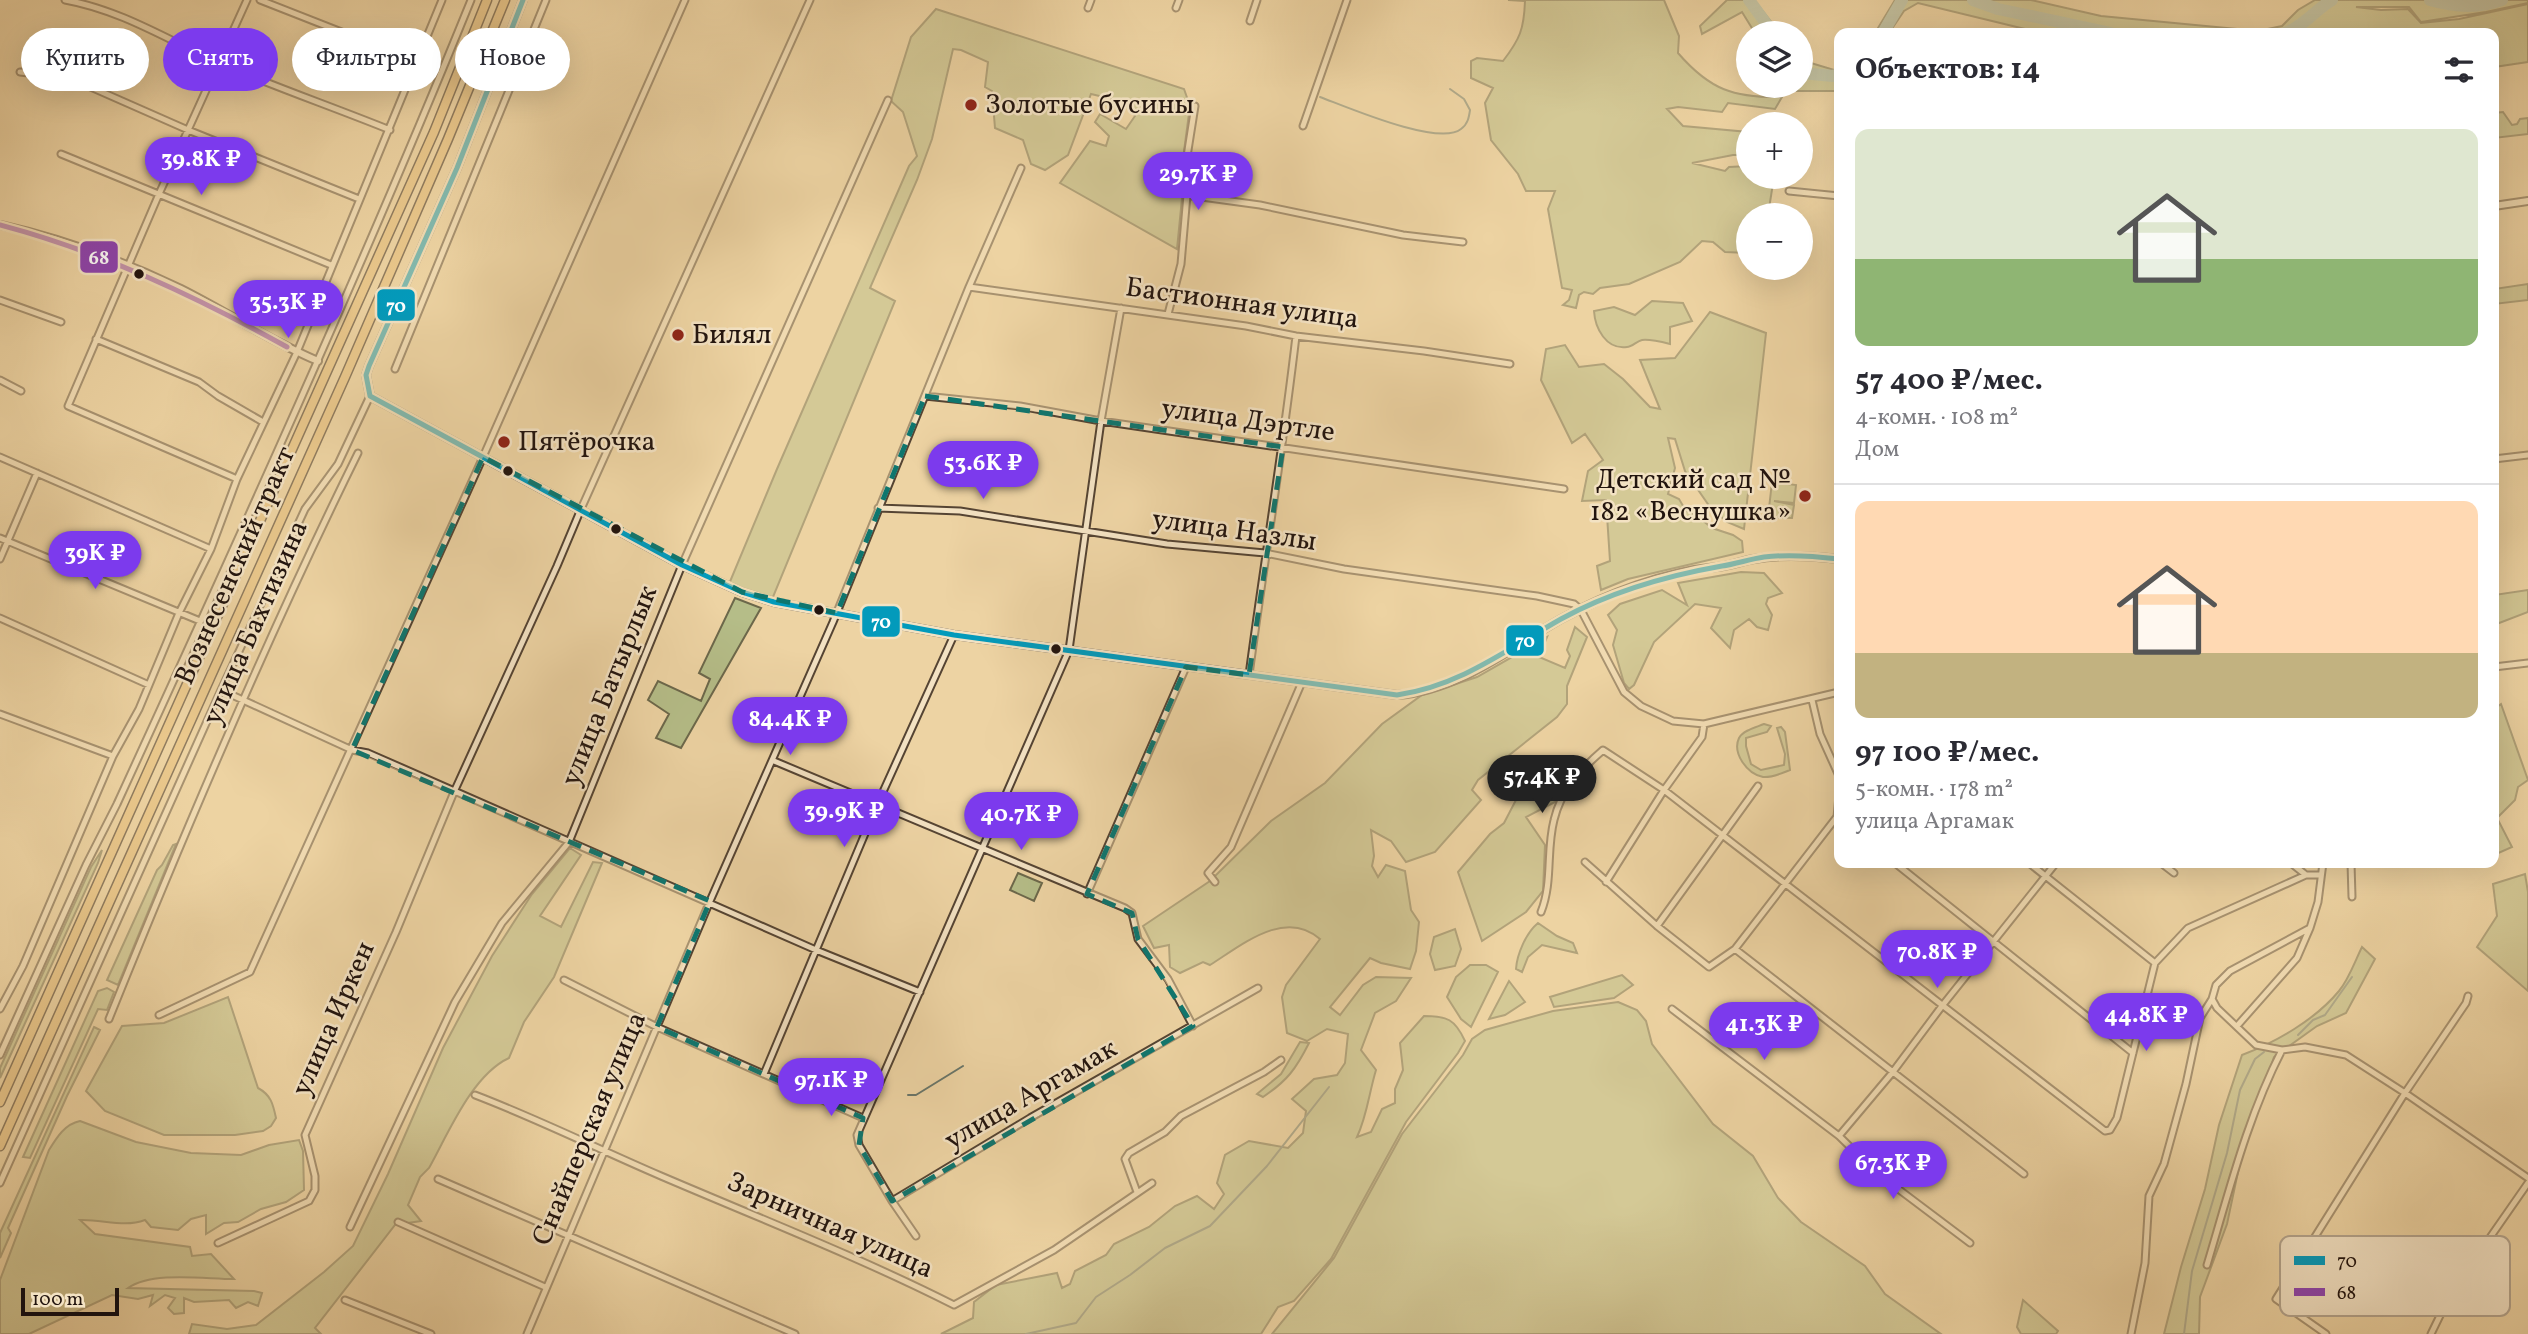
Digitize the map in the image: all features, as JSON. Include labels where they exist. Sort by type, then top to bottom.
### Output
[{"type":"main road","name":"Вознесенский тракт","points":[[0,1102],[422,157],[487,0]]},
{"type":"main road","name":"Вознесенский тракт","points":[[0,1146],[345,376],[505,0]]},
{"type":"street","points":[[65,0],[87,4],[163,34]]},
{"type":"street","points":[[234,28],[247,0]]},
{"type":"street","points":[[260,0],[331,28]]},
{"type":"street","points":[[431,28],[442,0]]},
{"type":"street","points":[[0,1055],[318,361],[471,0]]},
{"type":"street","points":[[0,1183],[305,509],[338,464],[370,396],[366,375],[369,366],[457,168],[523,0]]},
{"type":"street","points":[[395,369],[546,0]]},
{"type":"street","points":[[159,1015],[250,972],[352,750],[685,0]]},
{"type":"street","name":"улица Иркен","points":[[218,1243],[309,1200],[315,1190],[315,1176],[305,1135],[396,932],[454,792],[810,0]]},
{"type":"street","points":[[1088,8],[1091,0]]},
{"type":"street","points":[[1176,8],[1179,0]]},
{"type":"street","points":[[1250,21],[1257,0]]},
{"type":"street","points":[[1303,127],[1347,0]]},
{"type":"street","points":[[20,72],[70,78],[188,130],[359,199]]},
{"type":"street","points":[[278,86],[390,130]]},
{"type":"street","points":[[205,91],[68,406],[237,479]]},
{"type":"street","points":[[0,1009],[23,966],[113,756],[139,709],[179,613],[211,549],[237,479],[297,352],[331,265],[406,91]]},
{"type":"street","name":"улица Батырлык","points":[[351,1227],[455,1002],[502,923],[569,842],[682,565],[888,100]]},
{"type":"street","points":[[1168,314],[1181,264],[1187,195],[1182,188],[1195,106]]},
{"type":"street","points":[[61,154],[331,265]]},
{"type":"street","name":"Снайперская улица","points":[[527,1334],[710,901],[837,613],[968,287],[1021,168]]},
{"type":"street","points":[[1789,191],[1834,196]]},
{"type":"street","points":[[1187,195],[1259,205],[1403,235],[1463,242]]},
{"type":"street","points":[[2499,204],[2528,201]]},
{"type":"street","points":[[0,225],[42,234],[129,266],[180,289],[318,361]]},
{"type":"street","name":"Бастионная улица","points":[[968,287],[1168,314],[1296,336],[1510,364]]},
{"type":"street","points":[[0,300],[61,323]]},
{"type":"street","points":[[916,1236],[859,1145],[857,1135],[1069,650],[1101,421],[1121,308]]},
{"type":"street","points":[[1249,675],[1265,553],[1283,447],[1296,336]]},
{"type":"street","points":[[96,339],[199,382],[263,422]]},
{"type":"street","points":[[0,380],[21,391]]},
{"type":"street","points":[[370,396],[682,565],[742,592],[774,602],[954,635],[1385,694],[1410,694],[1486,666],[1560,620],[1653,581],[1757,558],[1834,559]]},
{"type":"street","name":"улица Дэртле","points":[[925,396],[1020,406],[1101,421],[1564,489]]},
{"type":"street","name":"улица Бахтизина","points":[[109,1019],[194,812],[327,514],[358,453]]},
{"type":"street","points":[[2499,458],[2528,455]]},
{"type":"street","points":[[0,457],[211,549]]},
{"type":"street","points":[[0,559],[37,473]]},
{"type":"street","name":"улица Назлы","points":[[878,508],[960,511],[1167,544],[1265,553],[1344,569],[1537,596],[1574,604],[1581,610]]},
{"type":"street","points":[[0,538],[200,621]]},
{"type":"street","points":[[1581,610],[1624,692],[1635,703],[1673,721],[1704,724],[1834,693]]},
{"type":"street","points":[[0,618],[149,685]]},
{"type":"street","points":[[764,1074],[877,805],[954,635]]},
{"type":"street","points":[[2499,666],[2528,663]]},
{"type":"street","points":[[1087,894],[1186,667]]},
{"type":"street","points":[[1215,882],[1208,873],[1231,847],[1302,682]]},
{"type":"street","points":[[221,690],[352,750],[368,753],[710,901],[816,950],[920,992]]},
{"type":"street","points":[[1812,700],[1820,734],[1834,765]]},
{"type":"street","points":[[0,714],[113,756]]},
{"type":"street","points":[[1606,882],[1664,790],[1702,737],[1704,724]]},
{"type":"street","points":[[1541,912],[1548,895],[1553,822],[1562,797],[1576,774],[1603,750],[1664,790],[2101,1130],[2110,1130],[2117,1118],[2155,963],[2188,928],[2306,875],[2320,875]]},
{"type":"street","points":[[774,761],[1132,913],[1138,939],[1168,979],[1193,1026]]},
{"type":"street","points":[[1657,926],[1758,786]]},
{"type":"street","points":[[1585,862],[1657,926],[1710,967],[1735,949],[1834,821]]},
{"type":"street","points":[[1901,868],[2133,1053]]},
{"type":"street","points":[[2035,868],[2155,963]]},
{"type":"street","points":[[1839,1136],[1892,1073],[1941,1006],[2052,868]]},
{"type":"street","points":[[2168,868],[2174,873]]},
{"type":"street","points":[[2297,868],[2306,875]]},
{"type":"street","points":[[2237,1026],[2297,958],[2318,902],[2322,868]]},
{"type":"street","points":[[2351,868],[2352,897]]},
{"type":"street","points":[[2131,1334],[2145,1263],[2149,1196],[2164,1164],[2186,1084],[2200,1017],[2216,985],[2230,971],[2310,928]]},
{"type":"street","points":[[1735,949],[2024,1174]]},
{"type":"street","points":[[564,980],[657,1027],[863,1118]]},
{"type":"street","name":"улица Аргамак","points":[[892,1201],[1030,1118],[1258,988]]},
{"type":"street","points":[[2315,1236],[2468,996]]},
{"type":"street","points":[[2211,999],[2256,1045],[2282,1050],[2305,1048],[2346,1055],[2405,1093],[2528,1181],[2490,1236]]},
{"type":"street","points":[[1672,1009],[1839,1136],[1877,1173],[1970,1243]]},
{"type":"street","points":[[2207,1265],[2242,1148],[2269,1075],[2282,1050]]},
{"type":"street","points":[[1136,1192],[1125,1159],[1129,1153],[1165,1132],[1181,1116],[1264,1072],[1281,1060]]},
{"type":"street","name":"Зарничная улица","points":[[475,1095],[896,1276],[954,1305],[1054,1250],[1152,1183]]},
{"type":"street","points":[[438,1179],[795,1334]]},
{"type":"street","points":[[398,1222],[545,1287]]},
{"type":"street","points":[[345,1300],[431,1334]]},
{"type":"street","points":[[2300,1316],[2326,1334]]},
{"type":"street","points":[[2431,1334],[2440,1316]]},
{"type":"highlighted area","points":[[925,396],[1283,447],[1249,675],[1186,667],[1087,894],[1132,913],[1138,939],[1193,1026],[892,1201],[859,1145],[863,1118],[657,1027],[710,901],[352,750],[483,457],[742,592],[837,613]]},
{"type":"green space","points":[[1508,0],[1664,0],[1679,36],[1678,53],[1701,76],[1736,93],[1736,98],[1781,98],[1775,109],[1728,103],[1722,112],[1678,107],[1667,109],[1683,126],[1736,131],[1736,155],[1692,163],[1725,171],[1729,167],[1736,167],[1736,189],[1772,189],[1770,203],[1736,203],[1736,252],[1725,252],[1713,242],[1702,241],[1680,262],[1629,284],[1600,288],[1593,294],[1584,292],[1579,295],[1576,308],[1563,305],[1569,300],[1572,290],[1562,288],[1548,209],[1555,191],[1526,191],[1518,174],[1491,140],[1485,103],[1493,88],[1471,78],[1471,61],[1477,58],[1503,61],[1517,40],[1524,19],[1525,1]]},
{"type":"green space","points":[[1727,0],[1754,0],[1771,21],[1748,21],[1742,12],[1702,34],[1700,26]]},
{"type":"green space","points":[[1895,0],[2031,0],[2101,16],[2227,28],[2021,28],[1918,3],[1904,11],[1892,28],[1878,28]]},
{"type":"green space","points":[[2315,0],[2528,0],[2528,3],[2486,12],[2421,22],[2409,7],[2356,7],[2408,9],[2421,23],[2459,19],[2528,4],[2528,62],[2499,66],[2499,28],[2272,28],[2282,26],[2298,10]]},
{"type":"green space","points":[[936,9],[1184,89],[1190,106],[1179,189],[1182,198],[1177,249],[1060,183],[1090,141],[1106,146],[1109,136],[1095,122],[1100,114],[1126,129],[1135,116],[1129,103],[1091,94],[1068,155],[1045,170],[1031,164],[1023,140],[995,128],[992,91],[985,87],[988,62],[953,49],[932,139],[870,288],[895,301],[773,597],[762,596],[729,584],[909,166],[917,156],[903,112],[891,101],[911,37]]},
{"type":"green space","points":[[1813,64],[1834,70],[1834,91],[1813,91]]},
{"type":"green space","points":[[2499,112],[2503,112],[2512,125],[2517,124],[2520,119],[2528,118],[2528,134],[2499,137]]},
{"type":"green space","points":[[2528,284],[2528,300],[2499,303],[2499,288]]},
{"type":"green space","points":[[1652,301],[1683,303],[1692,321],[1670,327],[1670,344],[1645,340],[1629,347],[1620,347],[1613,345],[1599,331],[1594,311],[1614,307],[1635,315]]},
{"type":"green space","points":[[1710,312],[1766,333],[1744,529],[1727,522],[1710,507],[1685,471],[1675,439],[1668,438],[1675,468],[1668,494],[1679,499],[1686,511],[1696,515],[1712,528],[1742,541],[1743,552],[1628,579],[1601,590],[1597,566],[1610,561],[1606,500],[1582,501],[1588,471],[1603,460],[1585,434],[1572,443],[1541,380],[1546,349],[1565,345],[1579,367],[1604,364],[1650,407],[1660,409],[1640,360],[1675,358]]},
{"type":"green space","points":[[1772,482],[1796,485],[1794,503],[1774,501],[1794,505],[1792,518],[1768,517]]},
{"type":"green space","points":[[1741,572],[1764,573],[1782,593],[1768,598],[1766,604],[1772,615],[1768,630],[1757,627],[1749,619],[1734,630],[1730,648],[1711,628],[1721,608],[1695,604],[1654,642],[1634,685],[1629,689],[1624,683],[1613,645],[1617,630],[1608,615],[1620,604],[1662,590],[1687,605],[1678,583]]},
{"type":"green space","points":[[2528,590],[2528,612],[2499,623],[2499,594]]},
{"type":"green space","points":[[735,598],[761,608],[681,748],[656,738],[669,714],[648,700],[658,681],[701,701],[710,679],[699,673]]},
{"type":"green space","points":[[1575,627],[1587,637],[1567,686],[1567,704],[1557,717],[1478,780],[1472,790],[1481,800],[1435,852],[1406,862],[1391,841],[1371,830],[1374,856],[1372,866],[1378,877],[1386,865],[1405,871],[1411,910],[1419,922],[1416,951],[1410,969],[1370,958],[1330,1007],[1340,1015],[1363,985],[1376,977],[1411,978],[1396,1001],[1375,1013],[1361,1050],[1376,1070],[1366,1113],[1357,1137],[1371,1132],[1382,1109],[1395,1103],[1395,1089],[1403,1070],[1400,1043],[1424,1016],[1444,1018],[1454,1023],[1465,1041],[1406,1122],[1331,1259],[1294,1301],[1278,1307],[1261,1334],[941,1334],[973,1318],[974,1302],[996,1285],[1057,1273],[1062,1288],[1070,1284],[1075,1271],[1106,1255],[1114,1244],[1149,1227],[1175,1206],[1197,1196],[1214,1209],[1224,1194],[1217,1183],[1225,1155],[1249,1141],[1288,1148],[1303,1133],[1306,1111],[1292,1099],[1314,1079],[1337,1075],[1345,1063],[1348,1034],[1327,1029],[1307,1041],[1287,1033],[1282,997],[1286,985],[1320,939],[1307,930],[1278,928],[1250,940],[1210,965],[1203,962],[1180,973],[1170,967],[1169,945],[1154,948],[1143,926],[1210,881],[1271,821],[1325,783],[1382,724],[1422,695],[1477,677],[1547,637],[1539,657],[1565,668],[1570,656],[1567,650]]},
{"type":"green space","points":[[2501,704],[2528,780],[2518,787],[2515,800],[2499,816]]},
{"type":"green space","points":[[1764,724],[1771,726],[1767,732],[1746,738],[1751,764],[1761,770],[1784,765],[1785,754],[1777,728],[1781,727],[1785,732],[1790,770],[1766,777],[1752,772],[1742,762],[1737,744],[1741,735]]},
{"type":"green space","points":[[1559,771],[1567,771],[1555,802],[1526,817],[1545,845],[1543,891],[1526,912],[1482,941],[1458,872],[1490,834],[1504,823],[1517,798]]},
{"type":"green space","points":[[2499,822],[2512,847],[2499,853]]},
{"type":"green space","points":[[176,844],[118,985],[107,980],[157,870]]},
{"type":"green space","points":[[570,848],[581,855],[540,916],[561,927],[593,862],[602,863],[554,977],[524,1022],[509,1058],[496,1066],[472,1091],[429,1168],[420,1177],[408,1205],[421,1221],[395,1225],[315,1328],[321,1334],[189,1334],[192,1324],[227,1329],[256,1325],[353,1246],[443,1048],[492,956],[532,894]]},
{"type":"green space","points":[[102,850],[0,1078],[0,1068],[91,867]]},
{"type":"green space","points":[[1018,873],[1042,883],[1034,901],[1010,890]]},
{"type":"green space","points":[[2525,874],[2528,892],[2528,991],[2477,947],[2497,916],[2493,884]]},
{"type":"green space","points":[[1538,923],[1573,943],[1577,953],[1542,945],[1528,957],[1522,972],[1516,969],[1520,950]]},
{"type":"green space","points":[[1455,929],[1461,949],[1455,966],[1435,970],[1430,954],[1434,937]]},
{"type":"green space","points":[[2362,947],[2375,959],[2346,1013],[2317,1026],[2274,1057],[2242,1153],[2227,1224],[2200,1297],[2199,1334],[2164,1334],[2205,1189],[2219,1125],[2242,1055],[2281,1037],[2307,1021],[2329,1002],[2343,986]]},
{"type":"green space","points":[[1470,965],[1486,965],[1498,972],[1471,1027],[1461,1019],[1447,997],[1456,977]]},
{"type":"green space","points":[[1622,975],[1633,985],[1614,998],[1554,1007],[1550,997]]},
{"type":"green space","points":[[1509,981],[1525,1002],[1505,1015],[1489,1019]]},
{"type":"green space","points":[[107,988],[114,992],[107,1010],[98,1009],[30,1158],[23,1157],[98,991]]},
{"type":"green space","points":[[228,997],[258,1088],[269,1097],[272,1104],[276,1118],[271,1126],[263,1131],[235,1135],[164,1135],[105,1111],[86,1091],[122,1026],[164,1023]]},
{"type":"green space","points":[[1618,1002],[1637,1010],[1646,1021],[1652,1044],[1713,1124],[1753,1156],[1778,1198],[1801,1222],[1865,1266],[1885,1294],[1941,1334],[1272,1334],[1334,1258],[1402,1134],[1463,1055],[1472,1039],[1485,1030],[1553,1011]]},
{"type":"green space","points":[[94,1027],[100,1030],[67,1096],[8,1228],[11,1233],[0,1258],[0,1233]]},
{"type":"green space","points":[[1300,1042],[1309,1043],[1290,1074],[1263,1097],[1257,1094],[1281,1074]]},
{"type":"green space","points":[[80,1121],[136,1142],[191,1153],[241,1155],[269,1145],[299,1140],[303,1151],[304,1190],[286,1202],[261,1209],[238,1222],[224,1223],[206,1234],[206,1215],[191,1219],[178,1230],[151,1227],[145,1220],[121,1223],[80,1220],[95,1234],[190,1247],[192,1256],[211,1254],[234,1279],[151,1279],[128,1288],[254,1291],[262,1293],[258,1306],[248,1302],[236,1308],[229,1300],[194,1302],[184,1298],[184,1313],[174,1314],[168,1308],[175,1298],[165,1295],[150,1306],[153,1295],[138,1299],[112,1295],[29,1334],[0,1334],[0,1280],[49,1150],[66,1128]]},
{"type":"green space","points":[[2023,1300],[2058,1331],[2056,1334],[2021,1334],[2017,1327]]},
{"type":"waterway","points":[[1749,0],[1764,21]]},
{"type":"waterway","points":[[1886,28],[1902,0]]},
{"type":"waterway","points":[[1973,0],[1998,9],[2087,28]]},
{"type":"waterway","points":[[2295,28],[2332,0]]},
{"type":"waterway","points":[[2430,0],[2466,6],[2502,0]]},
{"type":"waterway","points":[[1813,74],[1834,76]]},
{"type":"waterway","points":[[1320,97],[1392,124],[1433,133],[1450,133],[1465,125],[1470,110],[1464,99],[1450,89]]},
{"type":"waterway","points":[[2298,1035],[2313,1020],[2325,1015],[2352,977]]},
{"type":"waterway","points":[[2184,1334],[2192,1271],[2227,1153],[2240,1090],[2255,1059],[2264,1052]]},
{"type":"waterway","points":[[908,1095],[916,1095],[963,1066]]},
{"type":"waterway","points":[[1026,1334],[1076,1323],[1096,1297],[1165,1248],[1210,1226],[1267,1166],[1329,1087]]},
{"type":"transit line","name":"70","points":[[523,0],[457,168],[369,366],[366,375],[370,396],[682,565],[742,592],[774,602],[954,635],[1397,695],[1441,684],[1462,675],[1580,609],[1639,586],[1764,557],[1834,559]]},
{"type":"transit line","name":"68","points":[[0,225],[75,248],[147,277],[218,310],[287,347]]},
{"type":"place","name":"Золотые бусины","points":[[971,105]]},
{"type":"place","name":"Билял","points":[[678,335]]},
{"type":"place","name":"Пятёрочка","points":[[504,442]]},
{"type":"place","name":"Детский сад № 182 «Веснушка»","points":[[1805,496]]}]
